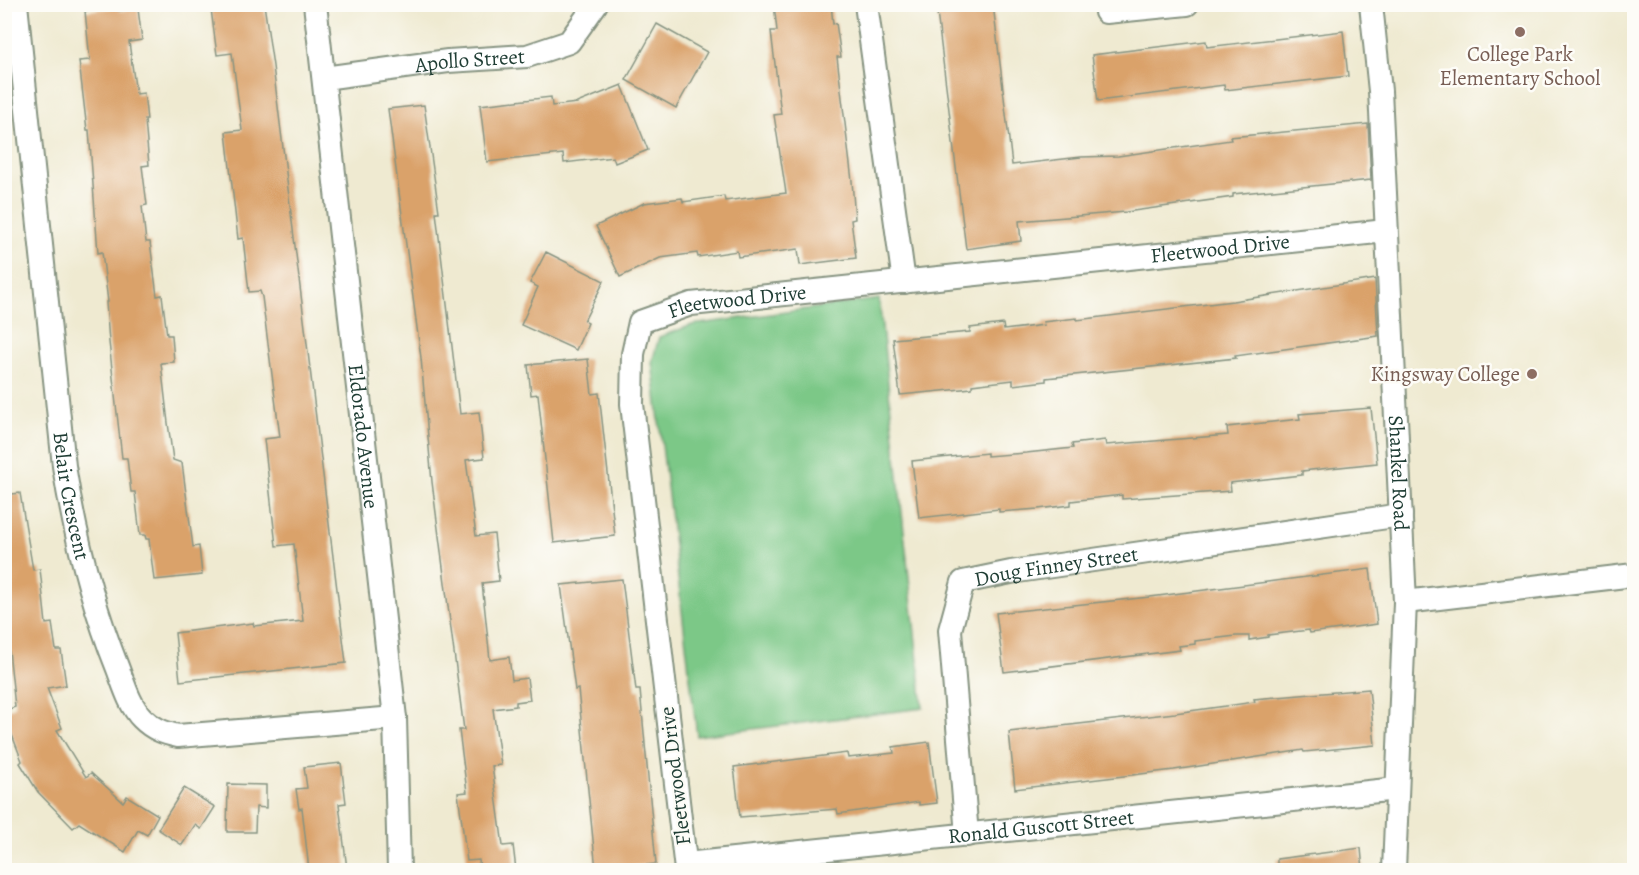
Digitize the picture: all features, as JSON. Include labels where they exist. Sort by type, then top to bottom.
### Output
[{"type":"street","name":"Belair Crescent","points":[[16,4],[64,466],[74,528],[91,589],[127,692],[141,718],[159,731],[178,736],[395,718]]},
{"type":"street","name":"Eldorado Avenue","points":[[315,4],[395,718],[399,870]]},
{"type":"street","name":"Apollo Street","points":[[324,78],[448,61],[527,56],[568,42],[596,4]]},
{"type":"street","points":[[866,4],[904,282]]},
{"type":"street","points":[[1106,4],[1106,12],[1187,4]]},
{"type":"street","name":"Shankel Road","points":[[1371,4],[1380,91],[1405,602],[1394,870]]},
{"type":"street","name":"Fleetwood Drive","points":[[686,867],[632,404],[633,354],[640,322],[691,304],[1386,231]]},
{"type":"street","name":"Doug Finney Street","points":[[967,835],[950,630],[963,582],[1023,570],[1401,515]]},
{"type":"street","points":[[1405,602],[1635,574]]},
{"type":"street","name":"Ronald Guscott Street","points":[[686,867],[1397,789]]},
{"type":"green space","points":[[879,299],[923,708],[697,736],[652,362],[659,337],[692,325]]},
{"type":"building","points":[[264,4],[346,663],[180,681],[175,633],[253,623],[254,626],[303,621],[294,544],[276,546],[264,439],[280,437],[262,297],[260,291],[249,292],[243,238],[238,239],[226,132],[242,130],[232,53],[217,55],[211,9]]},
{"type":"building","points":[[774,4],[831,4],[841,57],[837,57],[852,181],[855,219],[851,220],[856,258],[800,265],[798,249],[738,257],[737,251],[698,257],[697,253],[660,258],[620,277],[596,226],[644,203],[682,198],[683,202],[724,196],[725,201],[786,193],[774,115],[781,114],[771,31],[777,31]]},
{"type":"building","points":[[936,4],[993,4],[1012,165],[1081,157],[1118,156],[1231,140],[1230,137],[1368,124],[1371,180],[1233,194],[1233,197],[1126,212],[1019,221],[1021,241],[966,249]]},
{"type":"building","points":[[119,7],[119,11],[138,9],[142,40],[129,42],[136,94],[144,93],[147,120],[145,120],[149,165],[142,166],[147,205],[142,206],[146,242],[150,242],[157,296],[162,295],[167,335],[172,335],[174,362],[161,363],[168,423],[173,460],[182,463],[193,547],[199,546],[202,575],[154,580],[149,539],[146,539],[145,535],[140,535],[135,492],[131,492],[127,458],[122,458],[109,342],[106,302],[108,302],[102,252],[98,253],[89,130],[87,130],[79,61],[90,60],[85,11]]},
{"type":"building","points":[[657,24],[707,52],[676,108],[626,80]]},
{"type":"building","points":[[1343,31],[1348,76],[1225,90],[1224,85],[1098,101],[1092,55],[1206,41],[1207,47]]},
{"type":"building","points":[[622,85],[648,150],[615,163],[613,157],[564,163],[563,154],[487,162],[480,105],[551,97],[552,106],[577,103]]},
{"type":"building","points":[[424,105],[439,212],[436,212],[460,414],[479,412],[484,458],[466,460],[476,536],[494,534],[499,581],[482,583],[490,660],[509,657],[512,680],[527,678],[530,700],[516,702],[516,706],[493,709],[501,765],[492,766],[503,846],[513,845],[516,870],[480,870],[479,860],[467,861],[458,793],[467,792],[459,730],[464,730],[432,482],[421,358],[388,109]]},
{"type":"building","points":[[546,252],[604,281],[584,321],[588,323],[576,350],[521,325],[538,287],[530,283]]},
{"type":"building","points":[[1375,279],[1378,336],[1235,356],[1236,358],[1046,378],[1046,381],[1013,385],[1013,380],[972,385],[972,388],[900,395],[893,339],[970,332],[970,328],[1003,324],[1004,330],[1044,325],[1043,322],[1233,301]]},
{"type":"building","points":[[588,359],[592,394],[599,393],[615,536],[554,543],[538,394],[531,395],[528,365]]},
{"type":"building","points":[[1371,408],[1377,463],[1302,471],[1302,475],[1230,483],[1231,491],[1122,499],[1122,495],[1071,501],[1071,505],[1038,509],[999,512],[999,509],[919,518],[912,461],[987,453],[987,456],[1073,448],[1072,444],[1105,440],[1106,445],[1228,435],[1227,427],[1300,419],[1299,414]]},
{"type":"building","points":[[20,493],[33,570],[40,569],[46,624],[52,623],[56,650],[61,650],[66,685],[47,688],[62,728],[57,730],[86,777],[91,773],[123,802],[127,796],[158,815],[147,835],[138,830],[125,852],[79,823],[73,828],[38,792],[20,763],[22,761],[4,714],[4,711],[15,707],[9,650],[4,651],[4,495]]},
{"type":"building","points":[[1370,569],[1377,624],[1310,633],[1309,630],[1268,635],[1268,637],[1249,640],[1249,636],[1236,636],[1195,641],[1195,644],[1179,646],[1180,650],[1004,672],[996,613],[1150,597]]},
{"type":"building","points":[[622,579],[636,690],[640,690],[656,864],[596,870],[578,689],[575,690],[561,585]]},
{"type":"building","points":[[1369,689],[1375,745],[1304,752],[1303,750],[1174,770],[1015,789],[1009,732],[1175,713],[1255,702],[1254,699]]},
{"type":"building","points":[[929,742],[937,803],[919,805],[919,802],[838,814],[837,809],[740,817],[734,767],[847,753],[848,758],[894,753],[893,747]]},
{"type":"building","points":[[341,763],[346,803],[339,804],[347,869],[309,870],[302,808],[299,809],[296,789],[307,788],[304,767]]},
{"type":"building","points":[[228,784],[266,785],[266,808],[256,807],[255,832],[227,832]]},
{"type":"building","points":[[184,788],[215,807],[201,829],[195,825],[182,845],[158,829]]},
{"type":"building","points":[[1361,848],[1363,870],[1277,870],[1277,859]]},
{"type":"place","name":"College Park Elementary School","points":[[1520,32]]},
{"type":"place","name":"Kingsway College","points":[[1532,374]]}]
